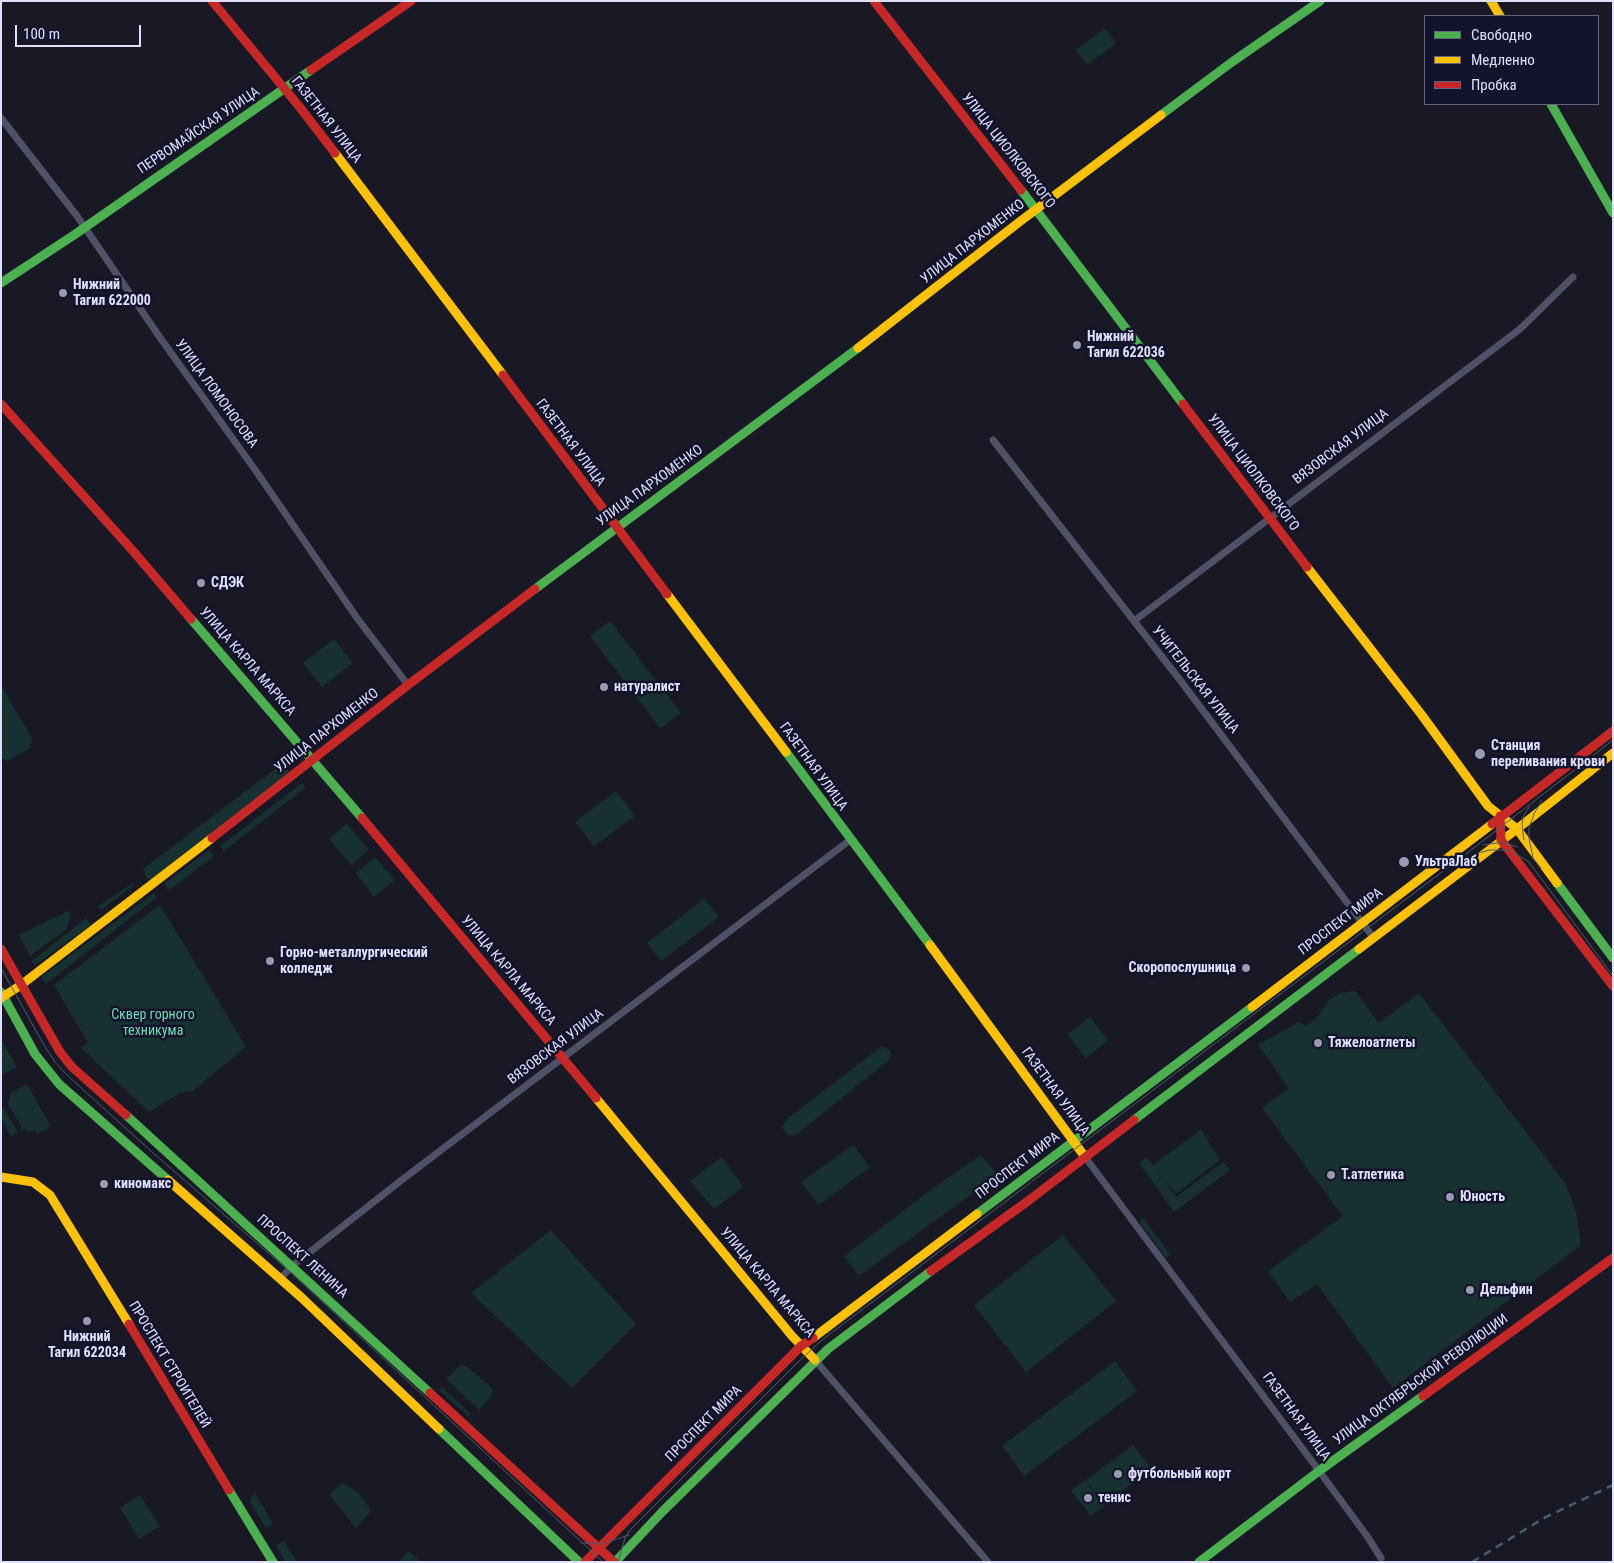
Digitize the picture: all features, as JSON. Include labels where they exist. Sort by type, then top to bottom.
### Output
[{"type":"main road","name":"ГАЗЕТНАЯ УЛИЦА","points":[[212,1],[389,223],[734,681],[850,840],[935,951],[1085,1157]]},
{"type":"main road","name":"ПЕРВОМАЙСКАЯ УЛИЦА","points":[[1,283],[411,1]]},
{"type":"main road","name":"УЛИЦА ЦИОЛКОВСКОГО","points":[[874,1],[1037,210],[1488,806],[1517,829],[1613,958]]},
{"type":"main road","name":"УЛИЦА ПАРХОМЕНКО","points":[[2,995],[22,985],[408,685],[855,350],[1018,223],[1227,66],[1320,1]]},
{"type":"main road","points":[[1491,1],[1499,15]]},
{"type":"main road","points":[[1553,105],[1613,213]]},
{"type":"main road","name":"УЛИЦА КАРЛА МАРКСА","points":[[1,404],[133,551],[313,760],[814,1360]]},
{"type":"main road","name":"ПРОСПЕКТ МИРА","points":[[585,1562],[801,1346],[826,1329],[1613,731]]},
{"type":"main road","points":[[615,1562],[662,1512],[814,1360],[870,1316],[1028,1201],[1372,937],[1517,829],[1613,753]]},
{"type":"main road","points":[[1500,816],[1501,840],[1613,986]]},
{"type":"main road","name":"ПРОСПЕКТ ЛЕНИНА","points":[[1,949],[60,1052],[72,1067],[615,1562]]},
{"type":"main road","points":[[2,995],[36,1054],[59,1084],[280,1279],[579,1562]]},
{"type":"main road","name":"ПРОСПЕКТ СТРОИТЕЛЕЙ","points":[[1,1177],[19,1179],[38,1185],[50,1195],[273,1562]]},
{"type":"main road","name":"УЛИЦА ОКТЯБРЬСКОЙ РЕВОЛЮЦИИ","points":[[1199,1562],[1319,1471],[1613,1258]]},
{"type":"street","name":"УЛИЦА ЛОМОНОСОВА","points":[[1,118],[84,226],[161,339],[358,618],[408,685]]},
{"type":"street","name":"ВЯЗОВСКАЯ УЛИЦА","points":[[1134,621],[1535,316],[1574,277]]},
{"type":"street","name":"УЧИТЕЛЬСКАЯ УЛИЦА","points":[[993,440],[1180,680],[1372,937]]},
{"type":"street","name":"ВЯЗОВСКАЯ УЛИЦА","points":[[280,1279],[292,1266],[403,1178],[850,840]]},
{"type":"street","name":"ГАЗЕТНАЯ УЛИЦА","points":[[1085,1157],[1367,1536],[1381,1558]]},
{"type":"street","name":"УЛИЦА КАРЛА МАРКСА","points":[[814,1360],[988,1562]]},
{"type":"green space","points":[[1105,28],[1116,43],[1087,65],[1076,50]]},
{"type":"green space","points":[[610,621],[681,713],[660,728],[590,636]]},
{"type":"green space","points":[[334,639],[353,663],[322,687],[303,663]]},
{"type":"green space","points":[[1,685],[32,738],[30,748],[8,761],[1,758]]},
{"type":"green space","points":[[283,763],[291,774],[153,879],[148,879],[143,869]]},
{"type":"green space","points":[[302,783],[305,788],[224,851],[220,846]]},
{"type":"green space","points":[[616,791],[635,816],[594,846],[575,822]]},
{"type":"green space","points":[[347,824],[369,850],[351,865],[329,839]]},
{"type":"green space","points":[[209,850],[214,856],[168,891],[165,883]]},
{"type":"green space","points":[[375,857],[395,880],[374,897],[356,873]]},
{"type":"green space","points":[[133,883],[134,885],[101,910],[98,906]]},
{"type":"green space","points":[[154,893],[157,897],[46,984],[41,977]]},
{"type":"green space","points":[[704,899],[719,917],[661,961],[647,943]]},
{"type":"green space","name":"Сквер горного техникума","points":[[160,905],[246,1047],[193,1091],[180,1093],[149,1112],[80,1047],[88,1043],[54,985]]},
{"type":"green space","points":[[68,911],[71,914],[67,929],[30,956],[19,935]]},
{"type":"green space","points":[[86,918],[91,925],[35,965],[32,961]]},
{"type":"green space","points":[[487,948],[510,974],[503,974],[485,952]]},
{"type":"green space","name":"Юность","points":[[1355,991],[1379,1023],[1419,993],[1565,1183],[1576,1211],[1581,1245],[1393,1388],[1317,1284],[1290,1302],[1268,1271],[1343,1216],[1262,1108],[1289,1088],[1258,1045],[1299,1022],[1306,1026],[1318,1016],[1331,998],[1341,993]]},
{"type":"green space","points":[[1090,1017],[1108,1041],[1085,1058],[1068,1034]]},
{"type":"green space","points":[[1,1039],[16,1068],[1,1075]]},
{"type":"green space","points":[[882,1046],[889,1050],[891,1056],[889,1060],[796,1135],[788,1135],[782,1127],[787,1119]]},
{"type":"green space","points":[[25,1085],[28,1086],[50,1125],[49,1128],[38,1134],[34,1131],[22,1130],[21,1125],[7,1103],[10,1100],[10,1094]]},
{"type":"green space","points":[[4,1108],[18,1133],[11,1136],[1,1118],[1,1109]]},
{"type":"green space","points":[[1201,1130],[1220,1160],[1176,1194],[1156,1170],[1176,1197],[1223,1162],[1230,1170],[1174,1212],[1139,1163],[1147,1157],[1153,1165]]},
{"type":"green space","points":[[853,1145],[870,1167],[819,1205],[801,1182]]},
{"type":"green space","points":[[981,1155],[998,1175],[859,1276],[844,1256],[928,1192]]},
{"type":"green space","points":[[722,1157],[743,1187],[714,1209],[690,1181]]},
{"type":"green space","points":[[1143,1218],[1170,1255],[1166,1258],[1139,1221]]},
{"type":"green space","points":[[551,1230],[636,1324],[572,1388],[471,1293]]},
{"type":"green space","points":[[1063,1235],[1116,1301],[1026,1372],[974,1305]]},
{"type":"green space","points":[[1115,1361],[1137,1391],[1024,1476],[1002,1446]]},
{"type":"green space","points":[[461,1365],[466,1366],[489,1385],[493,1391],[491,1397],[479,1410],[446,1379]]},
{"type":"green space","points":[[442,1387],[471,1414],[469,1417],[439,1390]]},
{"type":"green space","name":"футбольный корт","points":[[1133,1445],[1151,1469],[1104,1504],[1086,1480]]},
{"type":"green space","name":"тенис","points":[[1085,1480],[1104,1506],[1091,1516],[1071,1491]]},
{"type":"green space","points":[[342,1483],[359,1493],[371,1511],[356,1528],[329,1494]]},
{"type":"green space","points":[[255,1493],[273,1524],[266,1528],[250,1502],[251,1497]]},
{"type":"green space","points":[[140,1495],[160,1526],[139,1539],[120,1508]]},
{"type":"green space","points":[[284,1541],[297,1562],[285,1562],[276,1546]]},
{"type":"green space","points":[[408,1551],[421,1562],[399,1562]]},
{"type":"tram line","points":[[618,1562],[625,1538],[630,1530],[822,1340],[1475,847],[1613,740]]},
{"type":"tram line","points":[[1541,868],[1533,858],[1529,828],[1542,800]]},
{"type":"tram line","points":[[1524,840],[1523,817],[1529,807]]},
{"type":"tram line","points":[[1483,845],[1503,842],[1517,847]]},
{"type":"tram line","points":[[1473,854],[1490,850],[1509,850],[1529,862],[1613,976]]},
{"type":"tram line","points":[[1,968],[44,1045],[55,1062],[68,1076],[288,1270],[603,1562]]},
{"type":"tram line","points":[[581,1543],[601,1544],[629,1535]]},
{"type":"railway","points":[[1472,1562],[1544,1518],[1613,1485]]},
{"type":"traffic: fast","points":[[1161,115],[1232,62],[1320,1]]},
{"type":"traffic: fast","points":[[1,283],[74,235],[311,70]]},
{"type":"traffic: fast","points":[[1552,105],[1613,213]]},
{"type":"traffic: fast","points":[[1021,190],[1183,404]]},
{"type":"traffic: fast","points":[[535,589],[858,348]]},
{"type":"traffic: fast","points":[[191,619],[362,818]]},
{"type":"traffic: fast","points":[[786,752],[930,945]]},
{"type":"traffic: fast","points":[[1557,883],[1613,958]]},
{"type":"traffic: fast","points":[[1134,1120],[1359,949]]},
{"type":"traffic: fast","points":[[1,992],[35,1054],[59,1084],[168,1180]]},
{"type":"traffic: fast","points":[[977,1214],[1252,1007]]},
{"type":"traffic: fast","points":[[126,1115],[430,1393]]},
{"type":"traffic: fast","points":[[615,1562],[662,1512],[828,1349],[931,1271]]},
{"type":"traffic: fast","points":[[1199,1562],[1319,1471],[1423,1396]]},
{"type":"traffic: fast","points":[[439,1429],[579,1562]]},
{"type":"traffic: fast","points":[[229,1490],[273,1562]]},
{"type":"traffic: slow","points":[[1491,1],[1499,15]]},
{"type":"traffic: slow","points":[[858,348],[1018,223],[1161,115]]},
{"type":"traffic: slow","points":[[335,153],[503,375]]},
{"type":"traffic: slow","points":[[1307,567],[1421,714],[1488,806],[1517,829],[1557,883]]},
{"type":"traffic: slow","points":[[667,594],[786,752]]},
{"type":"traffic: slow","points":[[1359,949],[1517,829],[1613,753]]},
{"type":"traffic: slow","points":[[1252,1007],[1492,824]]},
{"type":"traffic: slow","points":[[1,998],[21,985],[212,838]]},
{"type":"traffic: slow","points":[[930,945],[1085,1157]]},
{"type":"traffic: slow","points":[[596,1098],[792,1336],[815,1360]]},
{"type":"traffic: slow","points":[[1,1177],[33,1182],[50,1195],[129,1324]]},
{"type":"traffic: slow","points":[[168,1180],[302,1298],[439,1429]]},
{"type":"traffic: slow","points":[[813,1338],[977,1214]]},
{"type":"traffic: jam","points":[[212,1],[335,153]]},
{"type":"traffic: jam","points":[[311,70],[411,1]]},
{"type":"traffic: jam","points":[[874,1],[1021,190]]},
{"type":"traffic: jam","points":[[503,375],[667,594]]},
{"type":"traffic: jam","points":[[1,404],[133,551],[191,619]]},
{"type":"traffic: jam","points":[[1183,404],[1307,567]]},
{"type":"traffic: jam","points":[[212,838],[408,685],[535,589]]},
{"type":"traffic: jam","points":[[1492,824],[1613,731]]},
{"type":"traffic: jam","points":[[1500,816],[1501,840],[1613,986]]},
{"type":"traffic: jam","points":[[362,818],[596,1098]]},
{"type":"traffic: jam","points":[[1,949],[60,1052],[72,1067],[126,1115]]},
{"type":"traffic: jam","points":[[931,1271],[1028,1201],[1134,1120]]},
{"type":"traffic: jam","points":[[1423,1396],[1613,1258]]},
{"type":"traffic: jam","points":[[129,1324],[229,1490]]},
{"type":"traffic: jam","points":[[585,1562],[801,1346],[813,1338]]},
{"type":"traffic: jam","points":[[430,1393],[614,1562]]},
{"type":"place","name":"Нижний Тагил 622000","points":[[63,293]]},
{"type":"place","name":"Нижний Тагил 622036","points":[[1077,345]]},
{"type":"place","name":"СДЭК","points":[[201,583]]},
{"type":"place","name":"натуралист","points":[[604,687]]},
{"type":"place","name":"Станция переливания крови","points":[[1480,754]]},
{"type":"place","name":"УльтраЛаб","points":[[1404,862]]},
{"type":"place","name":"Горно-металлургический колледж","points":[[270,961]]},
{"type":"place","name":"Скоропослушница","points":[[1246,968]]},
{"type":"place","name":"Тяжелоатлеты","points":[[1318,1043]]},
{"type":"place","name":"Т.атлетика","points":[[1331,1175]]},
{"type":"place","name":"киномакс","points":[[104,1184]]},
{"type":"place","name":"Юность","points":[[1450,1197]]},
{"type":"place","name":"Дельфин","points":[[1470,1290]]},
{"type":"place","name":"Нижний Тагил 622034","points":[[87,1321]]},
{"type":"place","name":"футбольный корт","points":[[1118,1474]]},
{"type":"place","name":"тенис","points":[[1088,1498]]}]
